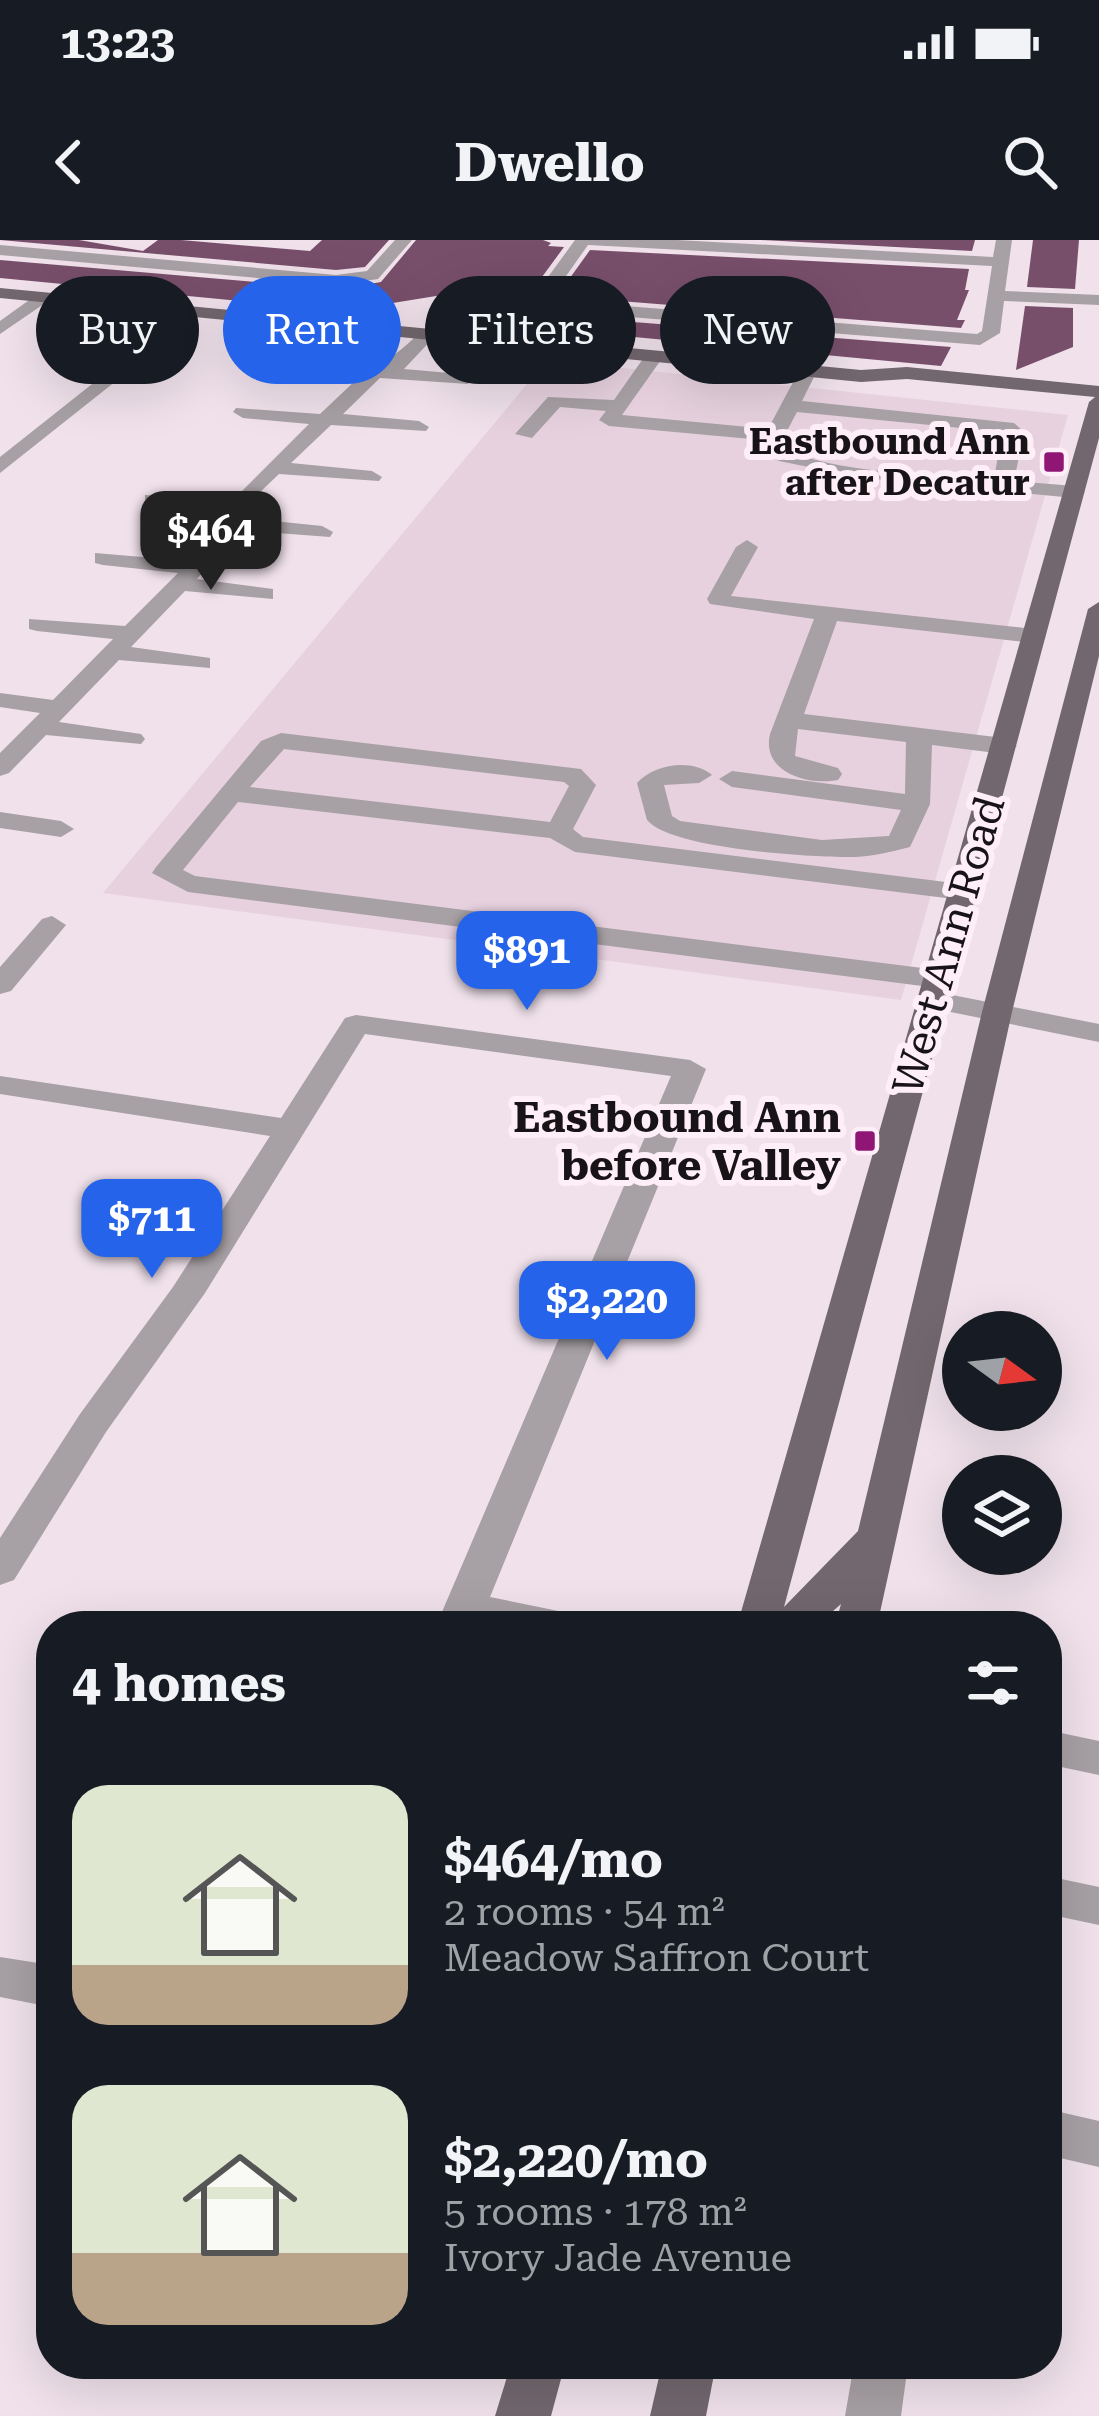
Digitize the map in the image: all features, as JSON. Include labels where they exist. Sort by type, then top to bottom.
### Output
[{"type":"main road","points":[[0,293],[36,296]]},
{"type":"main road","points":[[199,312],[425,335]]},
{"type":"main road","points":[[636,354],[660,357]]},
{"type":"main road","points":[[835,374],[861,376],[908,392],[1098,404]]},
{"type":"main road","name":"West Ann Road","points":[[762,1611],[1098,404]]},
{"type":"main road","points":[[1053,566],[1086,635]]},
{"type":"main road","name":"West Ann Road","points":[[860,1611],[1086,635],[1099,609]]},
{"type":"main road","points":[[1034,636],[1060,654],[1070,708]]},
{"type":"main road","points":[[805,1611],[845,1575],[880,1530]]},
{"type":"main road","points":[[523,2416],[534,2379]]},
{"type":"main road","points":[[678,2416],[686,2379]]},
{"type":"street","points":[[77,257],[119,240]]},
{"type":"street","points":[[0,250],[320,280],[372,275],[404,240]]},
{"type":"street","points":[[557,276],[583,240],[1002,262]]},
{"type":"street","points":[[636,308],[712,311],[894,336],[980,340],[991,333],[1004,240]]},
{"type":"street","points":[[997,296],[1099,301]]},
{"type":"street","points":[[0,329],[36,303]]},
{"type":"street","points":[[894,336],[900,312]]},
{"type":"street","points":[[401,362],[425,338]]},
{"type":"street","points":[[654,356],[609,420],[772,435]]},
{"type":"street","points":[[0,467],[103,384]]},
{"type":"street","points":[[0,768],[187,576],[273,466],[364,384]]},
{"type":"street","points":[[801,384],[772,435],[768,448],[776,456],[796,462],[964,451],[1014,432],[1003,485]]},
{"type":"street","points":[[525,434],[555,401],[616,406]]},
{"type":"street","points":[[789,405],[964,451],[1003,485],[1075,492]]},
{"type":"street","points":[[243,412],[419,427]]},
{"type":"street","points":[[273,466],[372,477]]},
{"type":"street","points":[[152,499],[322,532]]},
{"type":"street","points":[[747,547],[718,599],[1034,636]]},
{"type":"street","points":[[103,558],[265,594]]},
{"type":"street","points":[[828,613],[778,741],[782,758],[793,767],[919,794]]},
{"type":"street","points":[[38,624],[202,663]]},
{"type":"street","points":[[0,700],[132,739]]},
{"type":"street","points":[[789,720],[1004,746]]},
{"type":"street","points":[[699,775],[662,774],[650,783],[660,820],[672,828],[806,845],[888,847],[901,841],[919,794],[923,762],[917,735]]},
{"type":"street","points":[[558,831],[583,785],[572,775],[281,741],[270,746],[166,873],[188,884],[935,989],[997,1012],[1099,1033]]},
{"type":"street","points":[[732,779],[919,794]]},
{"type":"street","points":[[231,793],[558,831],[575,844],[962,892]]},
{"type":"street","points":[[0,820],[61,829]]},
{"type":"street","points":[[867,881],[888,847]]},
{"type":"street","points":[[0,985],[52,925]]},
{"type":"street","points":[[0,1570],[93,1424],[187,1293],[356,1024],[690,1070],[465,1611]]},
{"type":"street","points":[[0,1085],[290,1129]]},
{"type":"street","points":[[1062,1750],[1099,1758]]},
{"type":"street","points":[[1062,1898],[1099,1906]]},
{"type":"street","points":[[0,1977],[36,1984]]},
{"type":"street","points":[[1062,2135],[1099,2144]]},
{"type":"street","points":[[873,2416],[879,2379]]},
{"type":"shaded area","points":[[636,369],[660,372],[660,384],[774,384],[1068,415],[901,1000],[103,893],[527,384],[636,384]]},
{"type":"building","points":[[0,240],[79,240],[143,251],[158,240],[181,240],[310,251],[322,240],[389,240],[365,267],[336,270]]},
{"type":"building","points":[[416,240],[543,240],[551,243],[548,246],[564,247],[543,276],[425,276],[425,298],[401,302],[401,276],[386,276]]},
{"type":"building","points":[[761,240],[975,240],[972,251]]},
{"type":"building","points":[[1033,240],[1079,240],[1075,289],[1027,287]]},
{"type":"building","points":[[590,250],[969,269],[965,290],[969,290],[957,320],[965,320],[961,328],[835,318],[835,276],[660,276],[660,304],[636,302],[636,276],[571,276]]},
{"type":"building","points":[[0,260],[186,276],[36,276],[36,281],[0,278]]},
{"type":"building","points":[[199,277],[223,279],[223,299],[199,297]]},
{"type":"building","points":[[1025,306],[1073,308],[1073,347],[1016,370]]},
{"type":"building","points":[[636,322],[660,324],[660,339],[636,337]]},
{"type":"building","points":[[835,338],[951,347],[941,366],[835,356]]},
{"type":"place","name":"Eastbound Ann after Decatur","points":[[1054,462]]},
{"type":"place","name":"Eastbound Ann before Valley","points":[[865,1141]]}]
